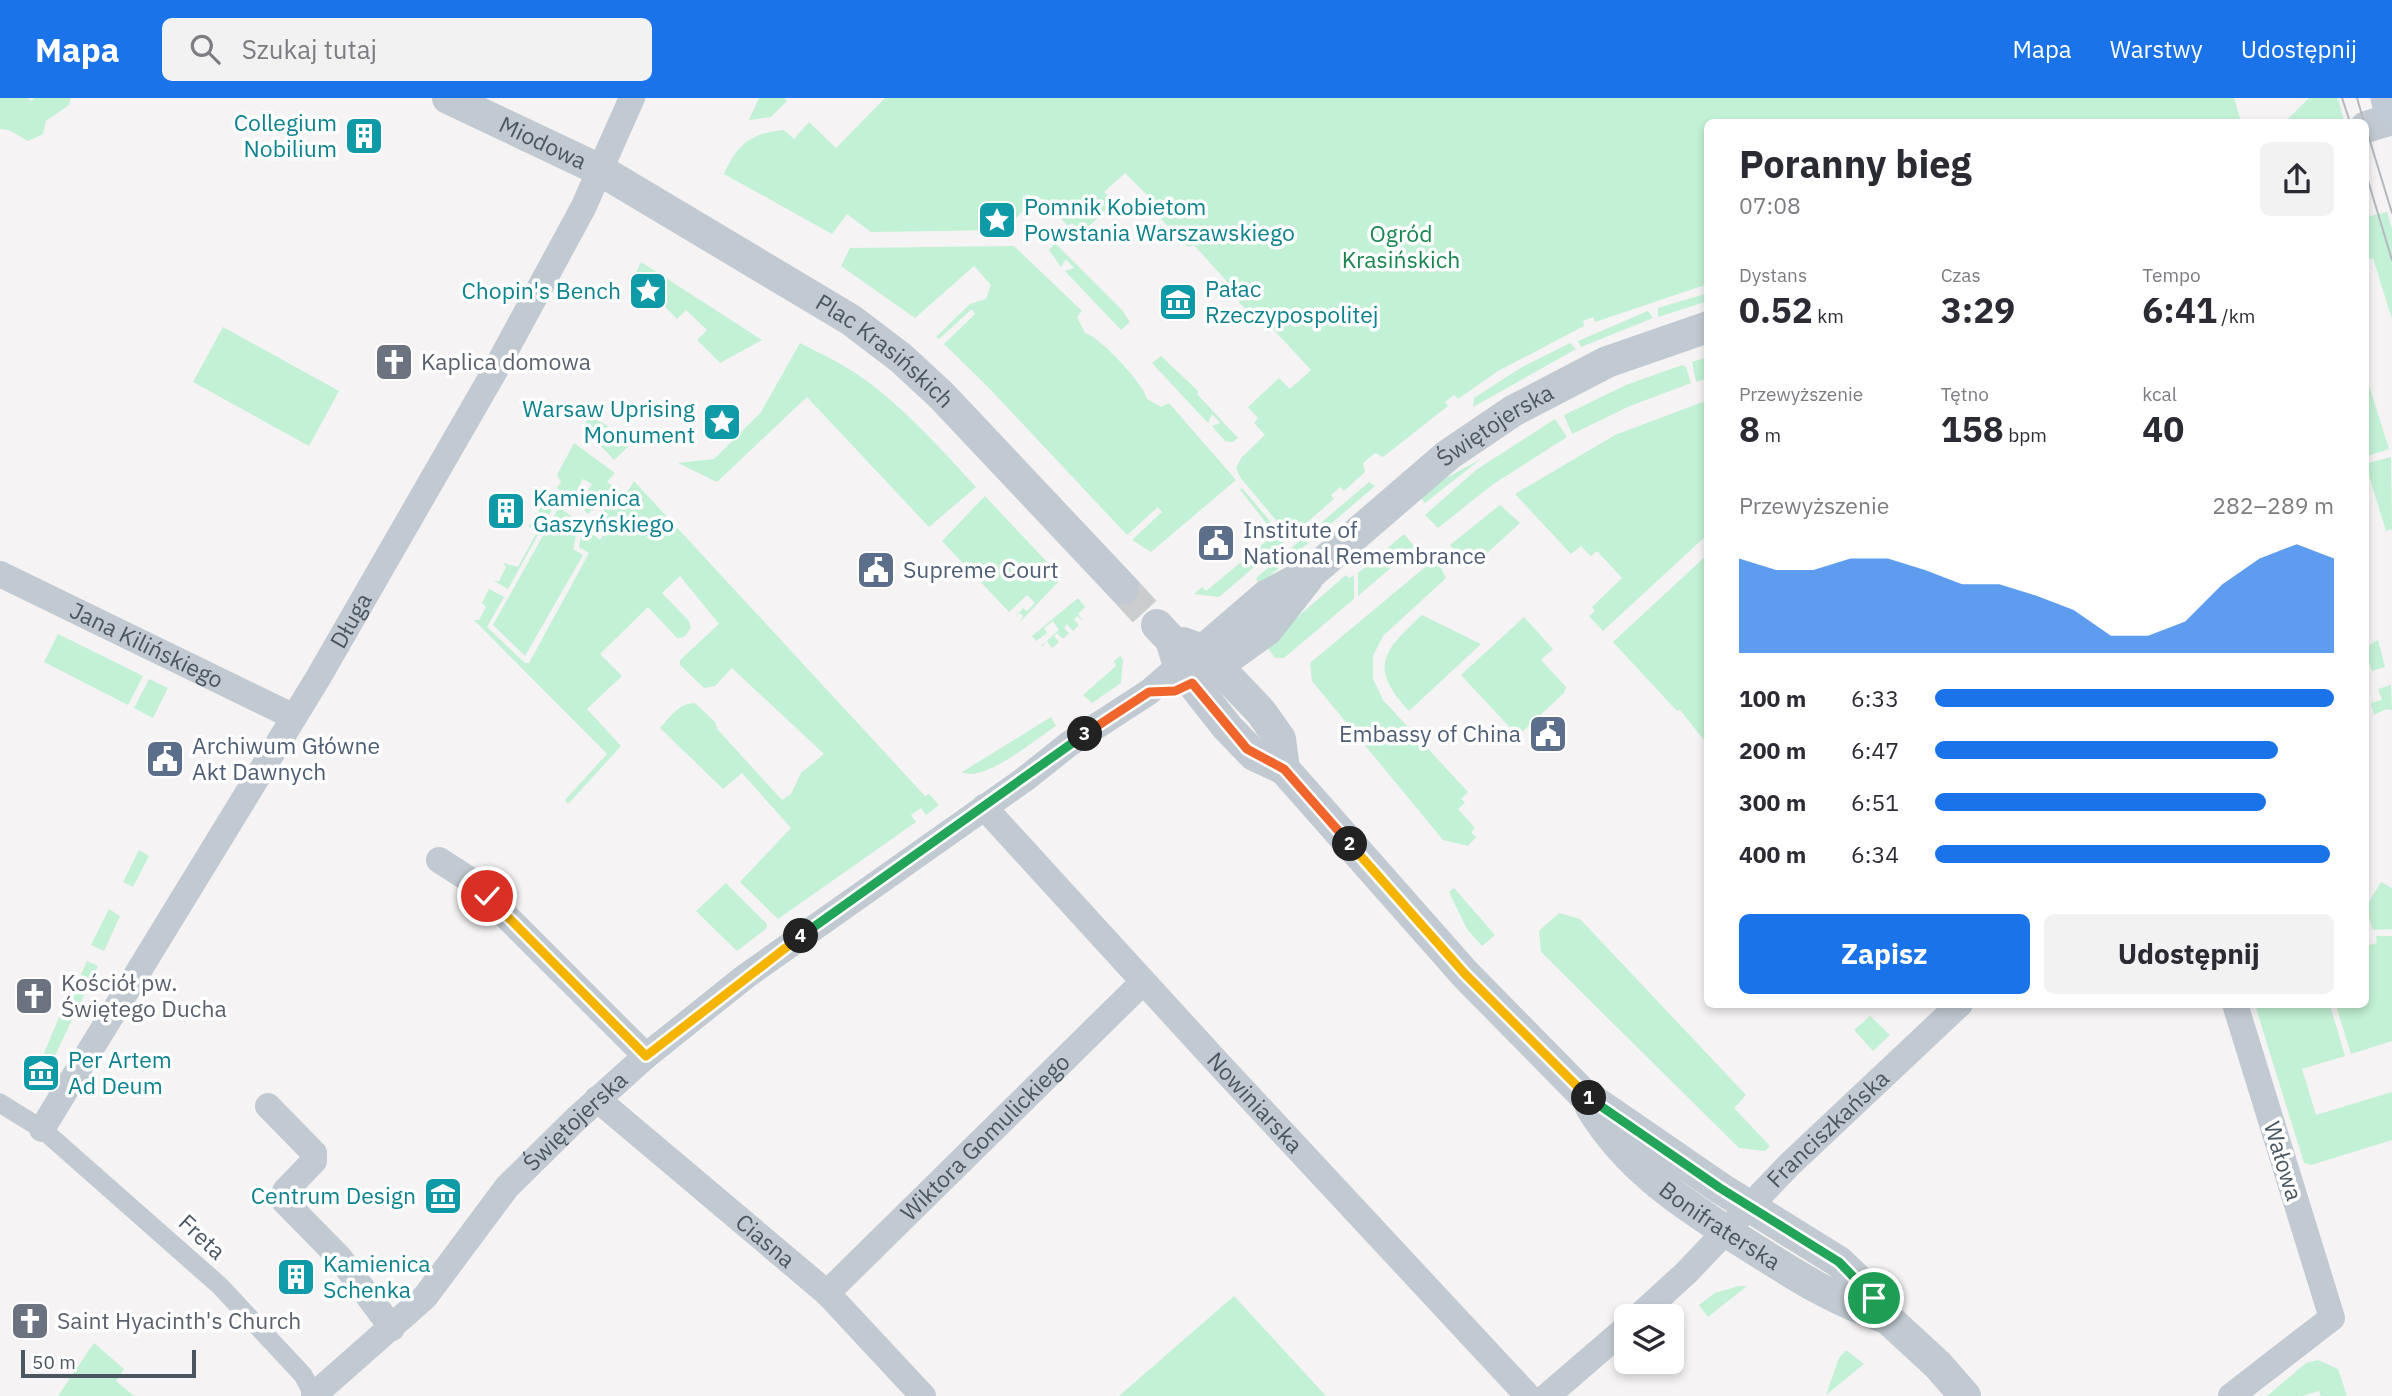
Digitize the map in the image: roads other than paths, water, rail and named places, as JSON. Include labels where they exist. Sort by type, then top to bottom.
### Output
[{"type":"main road","points":[[2389,98],[2392,109]]},
{"type":"street","name":"Miodowa","points":[[448,98],[600,170]]},
{"type":"street","name":"Długa","points":[[42,1129],[294,717],[540,292],[632,98]]},
{"type":"street","points":[[2369,126],[2392,120]]},
{"type":"street","name":"Plac Krasińskich","points":[[600,170],[809,292],[891,350],[941,395],[1123,588]]},
{"type":"street","name":"Świętojerska","points":[[314,1395],[440,1281],[507,1187],[597,1099],[746,976],[1069,744],[1149,692],[1175,691],[1187,655],[1267,630],[1312,572],[1448,455],[1513,411],[1607,362],[1704,328]]},
{"type":"street","name":"Jana Kilińskiego","points":[[0,573],[294,717]]},
{"type":"street","name":"Bonifraterska","points":[[1187,655],[1275,730],[1280,738],[1284,769],[1465,974],[1582,1093],[1748,1206],[1839,1262],[1866,1288],[1887,1318],[1930,1357],[1965,1396]]},
{"type":"street","name":"Nowiniarska","points":[[984,807],[1528,1396]]},
{"type":"street","points":[[439,860],[470,880],[646,1056]]},
{"type":"street","name":"Wiktora Gomulickiego","points":[[827,1293],[1143,982]]},
{"type":"street","name":"Franciszkańska","points":[[1651,1304],[1748,1206],[1956,1008]]},
{"type":"street","name":"Wałowa","points":[[2231,1396],[2332,1318],[2236,1008]]},
{"type":"street","name":"Bonifraterska","points":[[1582,1093],[1606,1131],[1631,1160],[1689,1207],[1821,1292],[1887,1318]]},
{"type":"street","name":"Ciasna","points":[[597,1099],[827,1293],[923,1396]]},
{"type":"street","name":"Freta","points":[[0,1103],[42,1129],[220,1286],[275,1342],[303,1376],[314,1395]]},
{"type":"street","points":[[268,1107],[314,1153],[314,1161],[285,1191],[284,1201],[339,1256],[391,1328]]},
{"type":"street","points":[[1547,1396],[1614,1338]]},
{"type":"tunnel","points":[[1123,588],[1157,625]]},
{"type":"tram line","points":[[2342,98],[2349,119]]},
{"type":"tram line","points":[[2357,98],[2363,119]]},
{"type":"tram line","points":[[2369,138],[2392,213]]},
{"type":"tram line","points":[[2369,184],[2392,260]]},
{"type":"place","name":"Collegium Nobilium","points":[[364,136]]},
{"type":"place","name":"Pomnik Kobietom Powstania Warszawskiego","points":[[997,220]]},
{"type":"place","name":"Chopin's Bench","points":[[648,291]]},
{"type":"place","name":"Pałac Rzeczypospolitej","points":[[1178,302]]},
{"type":"place","name":"Kaplica domowa","points":[[394,362]]},
{"type":"place","name":"Warsaw Uprising Monument","points":[[722,422]]},
{"type":"place","name":"Kamienica Gaszyńskiego","points":[[506,511]]},
{"type":"place","name":"Institute of National Remembrance","points":[[1216,543]]},
{"type":"place","name":"Supreme Court","points":[[876,570]]},
{"type":"place","name":"Embassy of China","points":[[1548,734]]},
{"type":"place","name":"Archiwum Główne Akt Dawnych","points":[[165,759]]},
{"type":"place","name":"Kościół pw. Świętego Ducha","points":[[34,996]]},
{"type":"place","name":"Per Artem Ad Deum","points":[[41,1073]]},
{"type":"place","name":"Centrum Design","points":[[443,1196]]},
{"type":"place","name":"Kamienica Schenka","points":[[296,1277]]},
{"type":"place","name":"Saint Hyacinth's Church","points":[[30,1321]]},
{"type":"park label","name":"Ogród Krasińskich","points":[[1401,247]]}]
